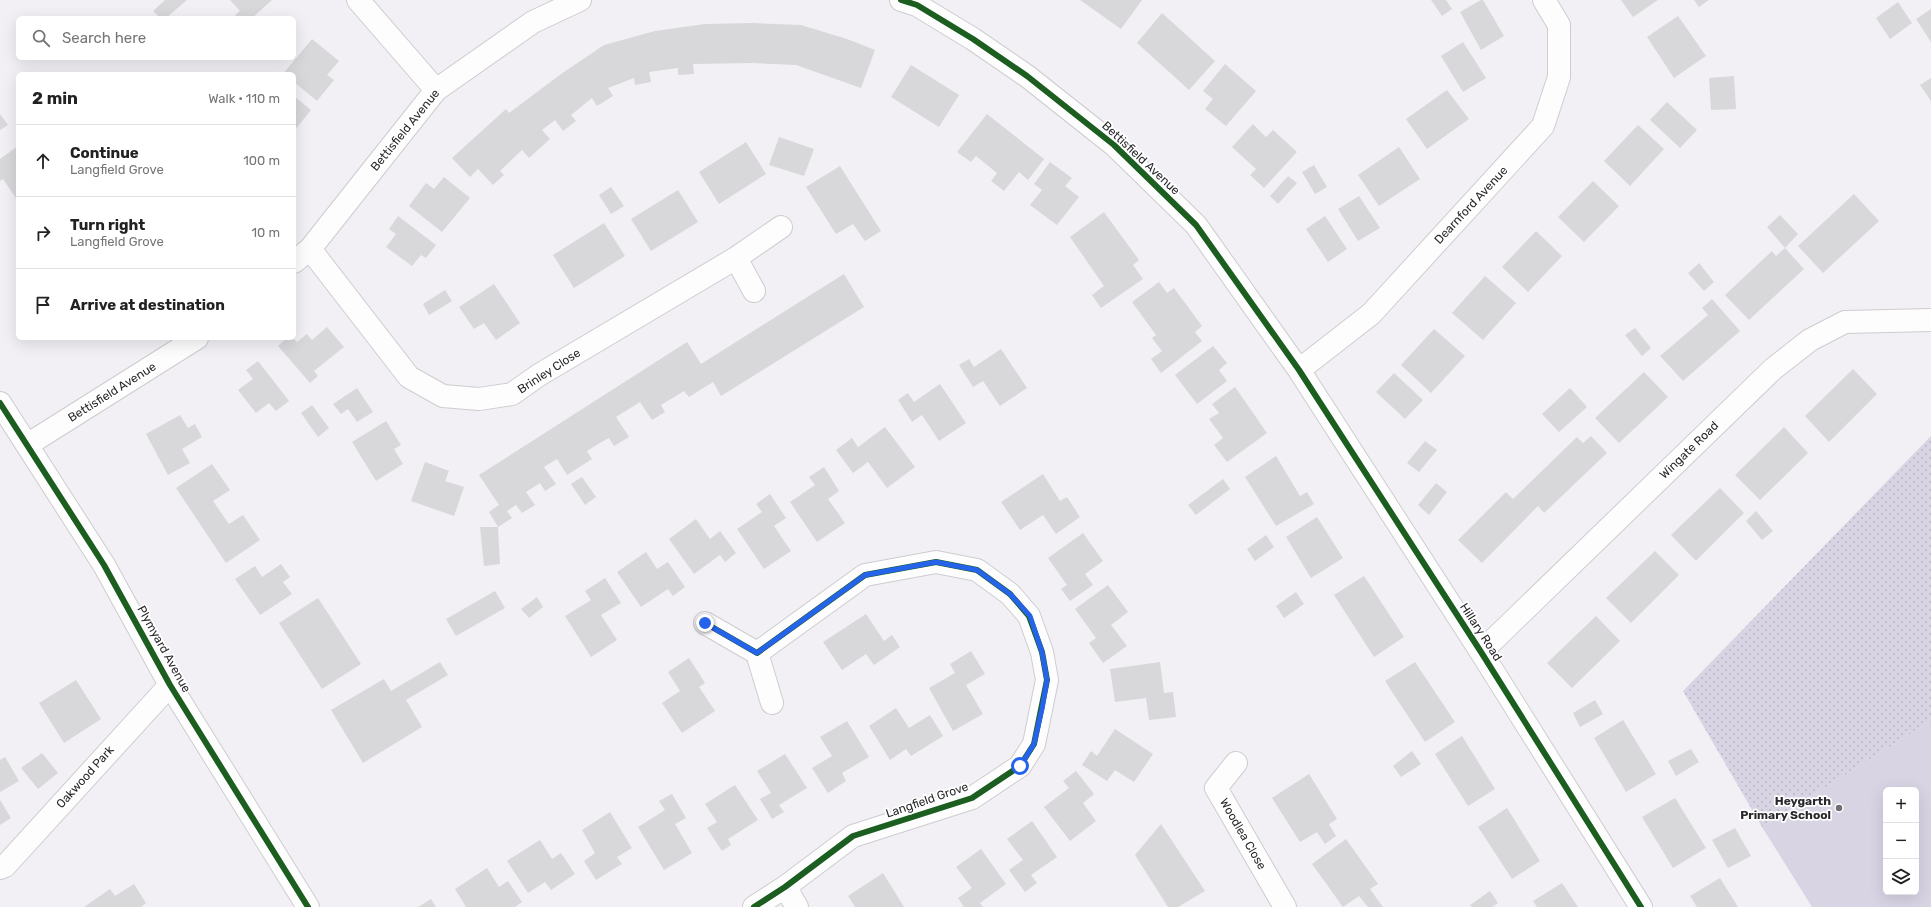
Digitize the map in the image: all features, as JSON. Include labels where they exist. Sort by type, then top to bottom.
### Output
[{"type":"street","points":[[358,0],[436,90]]},
{"type":"street","name":"Bettisfield Avenue","points":[[302,255],[436,90],[533,22],[580,0]]},
{"type":"street","name":"Bettisfield Avenue","points":[[901,0],[916,5],[973,39],[1026,76],[1114,145],[1196,225],[1299,370]]},
{"type":"street","name":"Dearnford Avenue","points":[[1299,370],[1371,314],[1543,126],[1560,77],[1559,25],[1544,0]]},
{"type":"street","name":"Brinley Close","points":[[302,255],[409,377],[443,396],[479,399],[512,394],[539,375],[736,258],[781,227]]},
{"type":"street","points":[[736,258],[754,291]]},
{"type":"street","name":"Wingate Road","points":[[1481,652],[1767,374],[1810,340],[1845,322],[1931,320]]},
{"type":"street","name":"Bettisfield Avenue","points":[[27,446],[194,340]]},
{"type":"street","name":"Hillary Road","points":[[1299,370],[1481,652],[1641,907]]},
{"type":"street","name":"Plymyard Avenue","points":[[0,403],[104,565],[170,684],[308,907]]},
{"type":"street","name":"Langfield Grove","points":[[754,907],[785,887],[854,836],[972,798],[1020,766],[1034,744],[1047,680],[1042,652],[1030,616],[1010,594],[977,570],[936,562],[865,575],[757,653]]},
{"type":"street","points":[[705,623],[757,653],[772,703]]},
{"type":"street","name":"Oakwood Park","points":[[0,868],[10,860],[170,684]]},
{"type":"street","name":"Woodlea Close","points":[[1236,763],[1216,788],[1285,907]]},
{"type":"street","points":[[785,887],[797,907]]},
{"type":"shaded area","points":[[1931,436],[1931,721],[1762,827],[1683,691]]},
{"type":"shaded area","name":"Heygarth Primary School","points":[[1931,721],[1931,907],[1812,907],[1762,827]]},
{"type":"building","points":[[165,0],[187,0],[168,16],[158,16],[153,11]]},
{"type":"building","points":[[230,0],[272,0],[254,16],[235,15],[240,11]]},
{"type":"building","points":[[1080,0],[1142,0],[1121,29]]},
{"type":"building","points":[[1431,0],[1446,0],[1452,9],[1442,16]]},
{"type":"building","points":[[1483,0],[1504,36],[1481,50],[1460,12]]},
{"type":"building","points":[[1621,0],[1658,0],[1633,17]]},
{"type":"building","points":[[1694,0],[1709,0],[1699,7]]},
{"type":"building","points":[[1898,2],[1912,23],[1890,39],[1876,18]]},
{"type":"building","points":[[1931,9],[1931,42],[1916,19]]},
{"type":"building","points":[[1162,13],[1215,61],[1189,90],[1137,43]]},
{"type":"building","points":[[1678,16],[1706,56],[1674,78],[1647,37]]},
{"type":"building","points":[[752,23],[801,25],[847,39],[875,50],[861,88],[796,65],[752,63],[693,64],[694,74],[678,75],[678,68],[649,72],[651,82],[635,85],[634,78],[608,88],[613,96],[597,106],[592,98],[571,115],[576,121],[563,131],[555,120],[542,130],[550,139],[529,158],[522,150],[500,171],[504,175],[493,185],[478,169],[470,177],[452,158],[506,109],[509,113],[561,74],[604,45],[655,31],[705,24]]},
{"type":"building","points":[[312,39],[339,61],[327,75],[334,80],[317,101],[296,84],[296,72],[285,72]]},
{"type":"building","points":[[1463,42],[1486,78],[1463,92],[1441,56]]},
{"type":"building","points":[[1225,64],[1256,91],[1226,126],[1205,109],[1213,99],[1203,91]]},
{"type":"building","points":[[911,65],[959,95],[939,127],[891,97]]},
{"type":"building","points":[[1734,76],[1736,109],[1711,110],[1709,78]]},
{"type":"building","points":[[1931,78],[1931,101],[1920,85]]},
{"type":"building","points":[[1447,90],[1469,119],[1427,149],[1406,119]]},
{"type":"building","points":[[296,98],[311,110],[296,129]]},
{"type":"building","points":[[1667,102],[1697,130],[1680,148],[1650,120]]},
{"type":"building","points":[[0,114],[8,125],[0,130]]},
{"type":"building","points":[[987,114],[1044,159],[1028,180],[1019,172],[1004,191],[991,181],[997,173],[976,156],[971,162],[957,152]]},
{"type":"building","points":[[1253,124],[1266,137],[1273,130],[1297,152],[1264,188],[1250,175],[1256,169],[1232,147]]},
{"type":"building","points":[[1638,125],[1664,149],[1630,186],[1604,161]]},
{"type":"building","points":[[779,137],[814,149],[804,176],[769,165]]},
{"type":"building","points":[[746,142],[766,174],[719,204],[699,172]]},
{"type":"building","points":[[16,147],[16,198],[3,179],[0,181],[0,159]]},
{"type":"building","points":[[1399,147],[1420,179],[1379,206],[1358,175]]},
{"type":"building","points":[[1050,162],[1072,178],[1065,186],[1079,197],[1057,225],[1030,205],[1042,190],[1034,184]]},
{"type":"building","points":[[1314,165],[1327,187],[1315,194],[1302,172]]},
{"type":"building","points":[[840,166],[881,231],[865,241],[853,224],[836,234],[806,187]]},
{"type":"building","points":[[1288,176],[1297,183],[1278,204],[1270,196]]},
{"type":"building","points":[[444,177],[470,198],[442,232],[409,206],[426,183],[434,189]]},
{"type":"building","points":[[1593,181],[1619,206],[1584,242],[1558,217]]},
{"type":"building","points":[[611,187],[624,206],[611,214],[599,195]]},
{"type":"building","points":[[678,190],[698,222],[651,251],[631,219]]},
{"type":"building","points":[[1854,194],[1879,221],[1823,273],[1798,246]]},
{"type":"building","points":[[1359,196],[1380,228],[1358,241],[1338,209]]},
{"type":"building","points":[[1104,212],[1139,260],[1133,265],[1143,279],[1101,308],[1092,295],[1104,286],[1070,237]]},
{"type":"building","points":[[1780,215],[1798,234],[1785,248],[1767,227]]},
{"type":"building","points":[[398,216],[436,245],[426,258],[421,255],[412,266],[386,247],[396,234],[389,229]]},
{"type":"building","points":[[1325,216],[1347,249],[1328,262],[1306,229]]},
{"type":"building","points":[[604,223],[625,256],[574,288],[553,255]]},
{"type":"building","points":[[1536,231],[1562,256],[1528,292],[1502,267]]},
{"type":"building","points":[[1785,248],[1804,269],[1749,320],[1725,295],[1772,251],[1776,256]]},
{"type":"building","points":[[1699,263],[1714,282],[1704,291],[1688,273]]},
{"type":"building","points":[[844,274],[864,307],[721,396],[713,382],[689,397],[684,391],[661,405],[665,412],[652,420],[640,402],[616,417],[629,437],[614,446],[609,438],[598,444],[587,451],[592,459],[567,475],[557,459],[544,467],[556,484],[545,491],[540,483],[526,492],[535,505],[522,513],[516,505],[507,511],[512,518],[498,527],[489,512],[499,505],[479,475],[687,342],[701,364]]},
{"type":"building","points":[[1485,276],[1516,303],[1483,340],[1452,313]]},
{"type":"building","points":[[1159,282],[1167,293],[1174,288],[1202,326],[1195,332],[1202,341],[1161,373],[1151,359],[1162,351],[1152,338],[1156,335],[1132,302]]},
{"type":"building","points":[[494,284],[520,323],[496,340],[484,323],[474,329],[459,307]]},
{"type":"building","points":[[445,290],[452,301],[429,315],[423,304]]},
{"type":"building","points":[[1712,299],[1740,331],[1683,381],[1660,356],[1708,315],[1702,308]]},
{"type":"building","points":[[327,327],[344,347],[314,371],[318,376],[310,383],[278,346],[285,340],[295,340],[297,342],[307,334],[312,340]]},
{"type":"building","points":[[1635,328],[1651,348],[1642,356],[1625,335]]},
{"type":"building","points":[[1434,329],[1465,356],[1431,393],[1401,365]]},
{"type":"building","points":[[1213,346],[1227,363],[1219,370],[1227,381],[1197,404],[1175,375]]},
{"type":"building","points":[[1001,349],[1027,388],[1000,406],[983,381],[973,387],[959,365],[969,359],[974,367]]},
{"type":"building","points":[[258,361],[289,401],[276,411],[269,403],[256,413],[238,390],[253,379],[246,370]]},
{"type":"building","points":[[1853,369],[1877,394],[1829,442],[1805,416]]},
{"type":"building","points":[[1644,372],[1668,397],[1619,443],[1595,418]]},
{"type":"building","points":[[1394,373],[1423,400],[1405,419],[1376,392]]},
{"type":"building","points":[[940,384],[966,423],[939,441],[922,415],[912,422],[898,400],[908,393],[914,402]]},
{"type":"building","points":[[1235,387],[1267,433],[1227,462],[1214,445],[1223,438],[1209,419],[1219,413],[1212,404]]},
{"type":"building","points":[[357,388],[373,412],[357,422],[348,409],[341,414],[333,404]]},
{"type":"building","points":[[1570,388],[1587,407],[1559,432],[1542,414]]},
{"type":"building","points":[[312,405],[329,428],[318,437],[301,413]]},
{"type":"building","points":[[180,415],[188,428],[195,424],[202,437],[182,449],[190,463],[168,475],[146,434]]},
{"type":"building","points":[[386,421],[401,445],[394,449],[403,464],[376,481],[352,442]]},
{"type":"building","points":[[885,427],[915,467],[887,488],[868,462],[853,473],[836,450],[852,438],[858,447]]},
{"type":"building","points":[[1784,427],[1808,453],[1760,500],[1735,475]]},
{"type":"building","points":[[1591,436],[1607,453],[1544,513],[1538,506],[1482,563],[1458,540],[1506,492],[1513,499],[1577,437],[1583,443]]},
{"type":"building","points":[[1425,441],[1437,450],[1419,472],[1407,463]]},
{"type":"building","points":[[1276,456],[1300,496],[1307,492],[1314,504],[1276,526],[1245,477]]},
{"type":"building","points":[[425,462],[449,471],[445,481],[464,487],[454,516],[411,501]]},
{"type":"building","points":[[212,464],[230,490],[213,501],[229,524],[243,515],[260,540],[226,563],[176,488]]},
{"type":"building","points":[[824,467],[839,491],[828,499],[845,523],[817,542],[790,502],[815,485],[809,477]]},
{"type":"building","points":[[1043,474],[1060,501],[1067,497],[1080,517],[1056,534],[1043,515],[1020,530],[1001,502]]},
{"type":"building","points":[[582,477],[596,497],[585,505],[571,484]]},
{"type":"building","points":[[1223,479],[1230,489],[1196,515],[1188,505]]},
{"type":"building","points":[[1436,483],[1447,492],[1429,515],[1418,505]]},
{"type":"building","points":[[1720,488],[1744,513],[1696,561],[1671,535]]},
{"type":"building","points":[[770,494],[786,518],[774,526],[791,551],[764,569],[737,529],[762,512],[756,504]]},
{"type":"building","points":[[1756,511],[1773,531],[1762,540],[1746,521]]},
{"type":"building","points":[[1317,517],[1343,558],[1311,578],[1286,537]]},
{"type":"building","points":[[696,519],[710,539],[720,531],[736,553],[725,562],[720,555],[694,574],[669,539]]},
{"type":"building","points":[[480,527],[498,527],[500,564],[484,566]]},
{"type":"building","points":[[1083,533],[1103,561],[1085,574],[1093,585],[1070,601],[1061,589],[1067,585],[1048,558]]},
{"type":"building","points":[[1266,535],[1274,547],[1255,561],[1247,549]]},
{"type":"building","points":[[1655,551],[1679,575],[1631,623],[1606,598]]},
{"type":"building","points":[[646,552],[657,569],[668,562],[685,587],[673,596],[668,589],[641,607],[617,572]]},
{"type":"building","points":[[281,564],[290,577],[283,582],[292,594],[260,615],[235,579],[255,566],[262,577]]},
{"type":"building","points":[[1364,576],[1404,637],[1374,657],[1334,595]]},
{"type":"building","points":[[605,578],[621,603],[601,615],[617,640],[591,657],[565,616],[591,600],[585,591]]},
{"type":"building","points":[[1108,585],[1128,612],[1111,625],[1127,646],[1103,663],[1089,643],[1096,638],[1075,609]]},
{"type":"building","points":[[495,591],[505,608],[456,636],[446,619]]},
{"type":"building","points":[[1296,592],[1304,604],[1284,618],[1276,606]]},
{"type":"building","points":[[537,597],[543,607],[529,618],[521,609]]},
{"type":"building","points":[[318,598],[361,664],[322,689],[279,623]]},
{"type":"building","points":[[866,614],[884,641],[892,635],[900,647],[874,665],[866,654],[842,670],[823,642]]},
{"type":"building","points":[[1596,616],[1620,641],[1572,688],[1547,663]]},
{"type":"building","points":[[971,651],[985,674],[966,685],[983,714],[953,731],[929,688],[955,673],[950,664]]},
{"type":"building","points":[[689,658],[705,683],[699,687],[715,711],[682,733],[662,703],[680,691],[668,672]]},
{"type":"building","points":[[440,662],[448,675],[406,700],[422,727],[363,763],[331,710],[384,679],[391,691]]},
{"type":"building","points":[[1160,662],[1164,693],[1173,692],[1176,717],[1149,720],[1146,698],[1115,702],[1110,669]]},
{"type":"building","points":[[1415,662],[1455,722],[1425,742],[1385,681]]},
{"type":"building","points":[[76,680],[101,719],[64,743],[39,703]]},
{"type":"building","points":[[1595,700],[1603,714],[1580,727],[1573,713]]},
{"type":"building","points":[[896,708],[909,728],[930,715],[943,736],[911,756],[906,749],[890,760],[869,726]]},
{"type":"building","points":[[1623,720],[1656,774],[1626,792],[1594,738]]},
{"type":"building","points":[[847,721],[869,757],[842,773],[846,781],[828,793],[812,768],[832,756],[820,737]]},
{"type":"building","points":[[1115,729],[1153,754],[1134,782],[1115,770],[1107,781],[1082,765],[1091,751],[1097,756]]},
{"type":"building","points":[[1462,736],[1495,789],[1468,806],[1435,754]]},
{"type":"building","points":[[1691,749],[1699,762],[1676,776],[1668,761]]},
{"type":"building","points":[[1412,751],[1421,764],[1401,777],[1393,766]]},
{"type":"building","points":[[42,753],[58,773],[38,789],[21,768]]},
{"type":"building","points":[[785,754],[807,788],[779,805],[784,812],[772,819],[760,799],[771,793],[757,771]]},
{"type":"building","points":[[5,757],[19,781],[0,792],[0,760]]},
{"type":"building","points":[[1076,771],[1094,794],[1083,803],[1096,821],[1070,841],[1044,807],[1069,788],[1063,781]]},
{"type":"building","points":[[1309,774],[1337,819],[1329,824],[1336,836],[1325,844],[1317,832],[1300,842],[1272,798]]},
{"type":"building","points":[[735,785],[758,820],[728,839],[731,845],[722,851],[707,828],[717,822],[705,804]]},
{"type":"building","points":[[672,794],[686,818],[675,824],[692,853],[664,870],[638,827],[665,810],[659,801]]},
{"type":"building","points":[[1675,798],[1706,848],[1673,868],[1642,817]]},
{"type":"building","points":[[0,800],[11,818],[0,825]]},
{"type":"building","points":[[1507,808],[1540,861],[1512,879],[1478,827]]},
{"type":"building","points":[[610,812],[632,848],[617,857],[622,864],[596,880],[584,861],[595,853],[582,830]]},
{"type":"building","points":[[1032,821],[1057,857],[1031,875],[1037,883],[1025,892],[1009,870],[1023,860],[1007,839]]},
{"type":"building","points":[[1161,824],[1205,891],[1178,907],[1168,907],[1135,855]]},
{"type":"building","points":[[1735,828],[1751,856],[1728,868],[1712,840]]},
{"type":"building","points":[[1346,839],[1378,884],[1370,889],[1383,907],[1368,907],[1359,896],[1343,907],[1312,864]]},
{"type":"building","points":[[540,840],[552,859],[561,853],[575,874],[551,890],[545,882],[528,893],[507,861]]},
{"type":"building","points":[[981,849],[1006,884],[980,903],[983,907],[964,907],[958,898],[972,888],[956,867]]},
{"type":"building","points":[[487,868],[499,887],[508,881],[522,902],[515,907],[466,907],[455,889]]},
{"type":"building","points":[[883,873],[904,907],[855,907],[848,896]]},
{"type":"building","points":[[1720,878],[1738,907],[1697,907],[1690,896]]},
{"type":"building","points":[[1562,883],[1578,907],[1537,907],[1533,901]]},
{"type":"building","points":[[134,884],[146,903],[141,907],[84,907],[110,889],[115,896]]},
{"type":"building","points":[[1490,891],[1498,903],[1492,907],[1472,907],[1470,905]]},
{"type":"building","points":[[431,899],[436,907],[418,907]]},
{"type":"cycle path","points":[[901,0],[917,5],[973,39],[1027,76],[1114,145],[1196,225],[1299,370],[1481,652],[1641,907]]},
{"type":"cycle path","points":[[0,403],[104,565],[170,685],[308,907]]},
{"type":"cycle path","points":[[705,623],[757,653],[865,575],[936,562],[977,570],[1010,594],[1029,616],[1042,652],[1047,680],[1034,744],[1020,766],[972,798],[853,836],[785,887],[754,907]]},
{"type":"place","name":"Heygarth Primary School","points":[[1839,808]]},
{"type":"route","points":[[705,623],[757,653],[865,575],[936,562],[977,570],[1010,594],[1030,616],[1042,652],[1047,680],[1042,709],[1034,744],[1020,766]]}]
